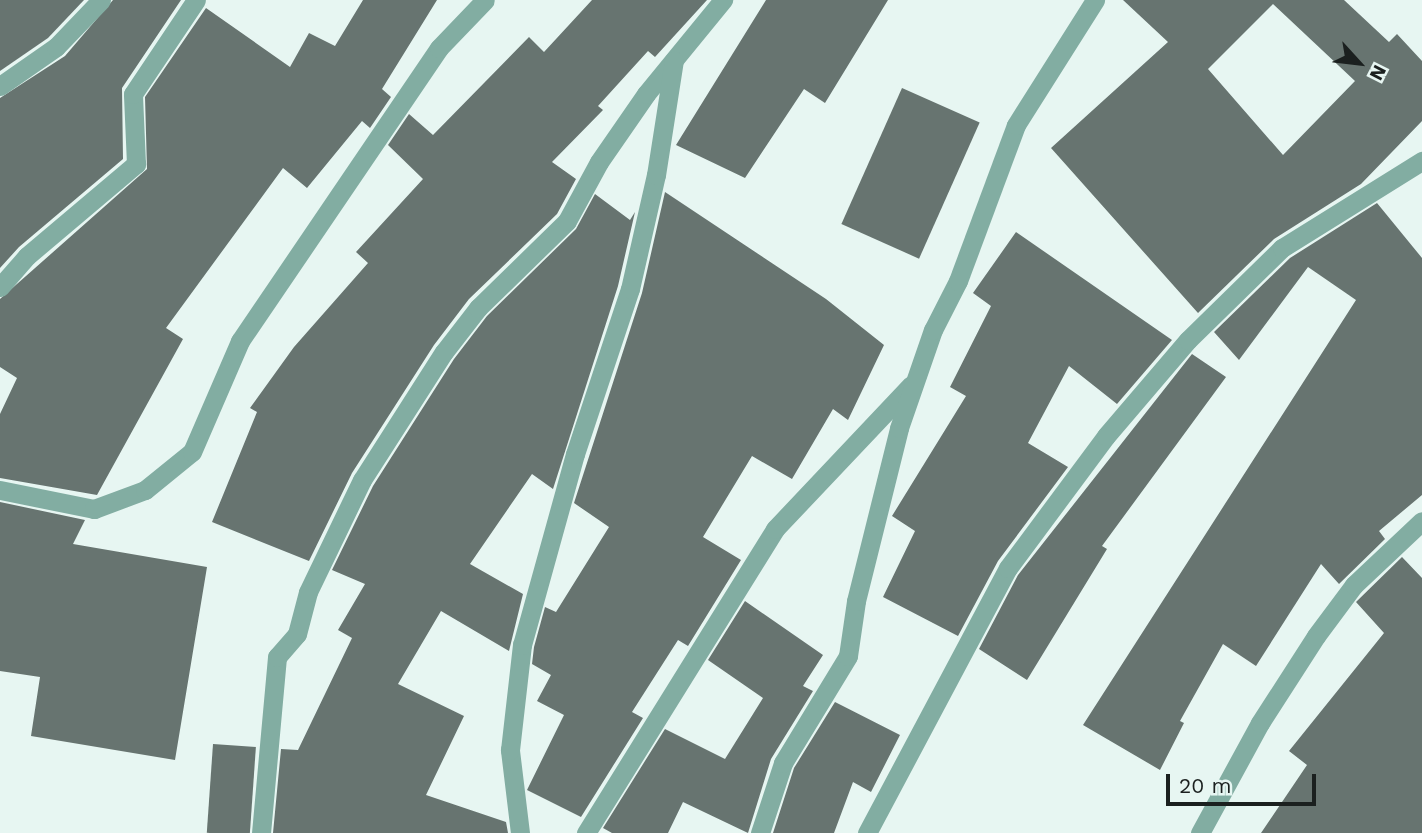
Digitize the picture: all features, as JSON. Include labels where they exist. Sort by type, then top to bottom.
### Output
[{"type":"street","points":[[0,86],[56,47],[101,0]]},
{"type":"street","points":[[0,288],[27,256],[136,164],[133,94],[196,0]]},
{"type":"street","points":[[0,490],[94,509],[145,490],[192,452],[240,341],[439,48],[485,0]]},
{"type":"street","points":[[261,833],[277,657],[296,634],[308,592],[362,480],[444,352],[478,307],[567,221],[598,163],[675,59],[723,0]]},
{"type":"street","points":[[760,833],[783,763],[848,656],[856,601],[914,382],[958,281],[1016,125],[1095,0]]},
{"type":"street","points":[[520,833],[510,750],[522,645],[575,454],[630,289],[656,175],[675,59]]},
{"type":"street","points":[[867,833],[1008,568],[1106,436],[1188,340],[1282,248],[1422,161]]},
{"type":"street","points":[[586,833],[775,528],[914,382]]},
{"type":"street","points":[[1200,833],[1260,723],[1316,636],[1354,585],[1422,521]]},
{"type":"building","points":[[0,0],[84,0],[48,38],[0,71]]},
{"type":"building","points":[[113,0],[181,0],[122,88],[123,159],[19,247],[0,268],[0,98],[65,56]]},
{"type":"building","points":[[363,0],[437,0],[382,89],[391,97],[370,128],[362,121],[307,188],[283,168],[166,328],[183,339],[97,495],[0,478],[0,414],[17,378],[0,367],[0,299],[147,169],[145,97],[206,8],[290,67],[309,33],[335,46]]},
{"type":"building","points":[[592,0],[707,0],[655,57],[648,51],[598,106],[603,110],[552,162],[576,179],[557,214],[469,299],[434,345],[352,473],[309,561],[212,522],[257,412],[250,408],[294,347],[368,263],[356,252],[423,179],[388,145],[409,114],[433,135],[529,37],[544,52]]},
{"type":"building","points":[[766,0],[888,0],[825,103],[804,89],[745,178],[676,145]]},
{"type":"building","points":[[1123,0],[1344,0],[1389,42],[1397,34],[1422,61],[1422,121],[1361,184],[1274,239],[1198,313],[1051,148],[1168,42]],"holes":[[[1273,4],[1355,81],[1283,155],[1208,69]]]},
{"type":"building","points":[[902,88],[980,123],[919,259],[841,224]]},
{"type":"building","points":[[665,192],[826,299],[884,345],[848,420],[833,409],[792,479],[752,456],[703,537],[741,560],[688,646],[678,640],[632,712],[643,718],[581,817],[527,790],[564,715],[537,701],[551,675],[532,664],[534,647],[545,607],[556,612],[609,527],[574,503],[642,293]]},
{"type":"building","points":[[595,194],[630,220],[635,212],[618,286],[553,489],[532,474],[470,564],[523,594],[509,651],[441,611],[398,684],[464,716],[426,795],[506,822],[508,833],[273,833],[281,749],[298,750],[352,638],[338,630],[365,584],[332,570],[373,486],[454,359],[487,316],[576,229]]},
{"type":"building","points":[[1377,203],[1422,258],[1422,495],[1379,531],[1385,539],[1339,584],[1321,564],[1256,666],[1223,644],[1180,721],[1184,723],[1160,770],[1083,725],[1356,300],[1308,267],[1239,360],[1214,332],[1290,258]]},
{"type":"building","points":[[1016,232],[1172,340],[1117,404],[1069,366],[1028,443],[1068,467],[998,561],[958,636],[883,597],[915,531],[892,516],[966,396],[950,387],[991,306],[973,293]]},
{"type":"building","points":[[1192,354],[1226,377],[1102,546],[1107,549],[1027,680],[979,649],[1018,575]]},
{"type":"building","points":[[0,502],[85,520],[73,544],[207,567],[175,760],[31,736],[40,677],[0,671]]},
{"type":"building","points":[[1402,557],[1422,578],[1422,833],[1261,833],[1307,765],[1289,751],[1384,633],[1356,602]]},
{"type":"building","points":[[745,601],[823,655],[803,686],[813,691],[771,759],[748,833],[683,802],[668,833],[612,833],[603,828],[665,729],[725,759],[763,698],[708,660]]},
{"type":"building","points":[[835,702],[900,735],[871,792],[853,782],[834,833],[773,833],[794,768]]},
{"type":"building","points":[[213,744],[256,747],[250,833],[207,833]]}]
